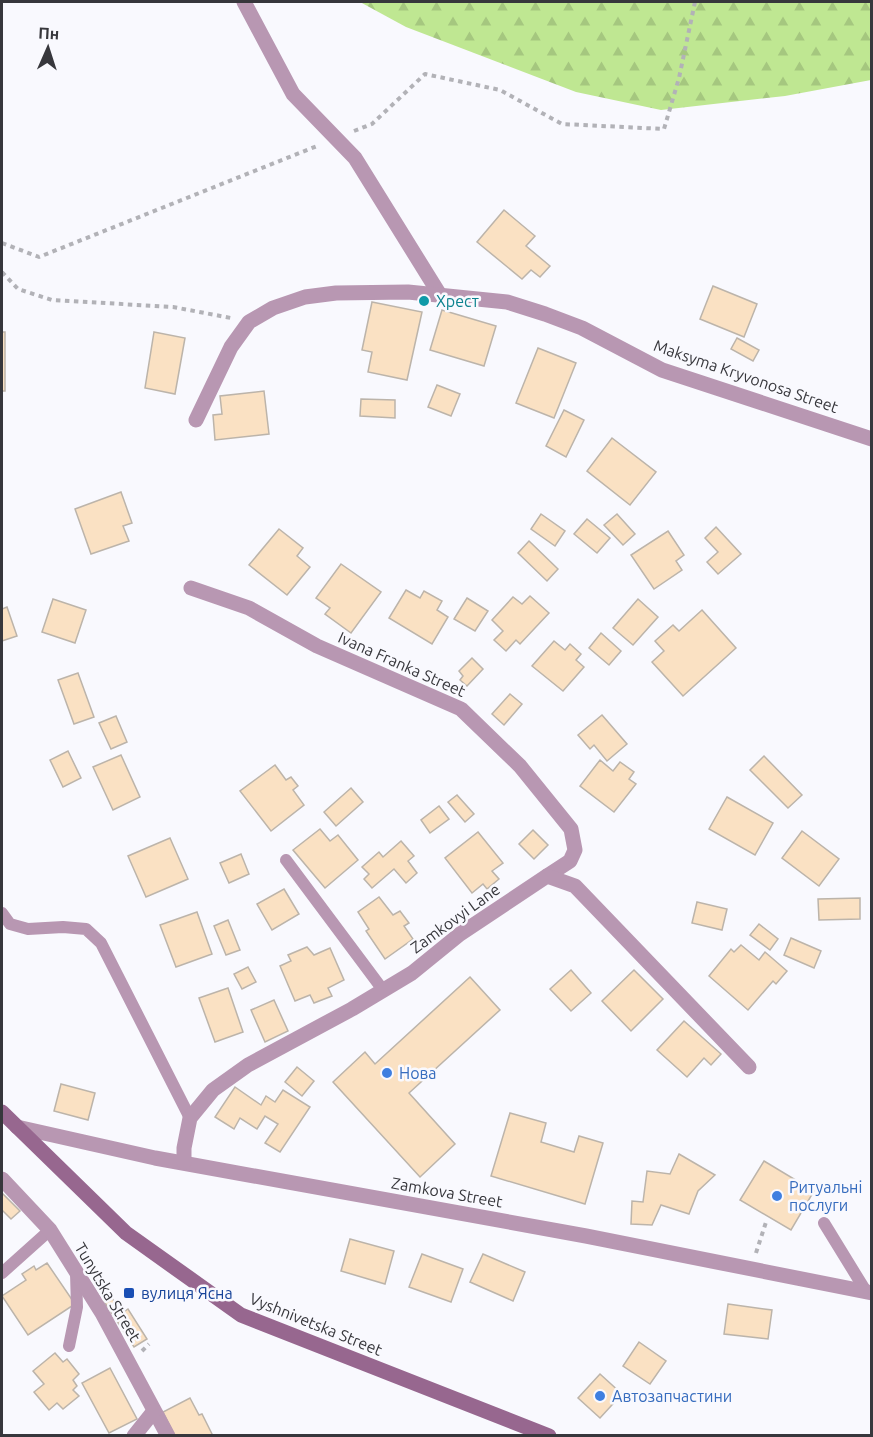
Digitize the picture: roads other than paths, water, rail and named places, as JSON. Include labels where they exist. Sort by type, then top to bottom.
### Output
[{"type":"main road","name":"Vyshnivetska Street","points":[[2,1112],[126,1233],[241,1315],[549,1436]]},
{"type":"street","points":[[244,2],[293,94],[355,158],[440,295]]},
{"type":"street","name":"Maksyma Kryvonosa Street","points":[[196,420],[231,347],[249,322],[273,308],[305,297],[408,292],[507,302],[545,314],[582,328],[662,370],[872,439]]},
{"type":"street","name":"Ivana Franka Street","points":[[191,588],[249,608],[316,646],[462,709],[520,766],[571,830],[575,850],[570,861],[547,876]]},
{"type":"street","points":[[547,876],[575,886],[749,1067]]},
{"type":"street","name":"Zamkovyi Lane","points":[[184,1162],[184,1148],[190,1118],[213,1090],[248,1065],[412,973],[460,934],[547,876]]},
{"type":"street","name":"Zamkova Street","points":[[17,1127],[155,1158],[586,1236],[869,1293]]},
{"type":"street","name":"Tunytska Street","points":[[2,1179],[50,1230],[102,1313],[168,1436]]},
{"type":"street","points":[[134,1436],[153,1411]]},
{"type":"lane","points":[[286,860],[383,990]]},
{"type":"lane","points":[[2,913],[10,924],[28,929],[63,927],[86,929],[101,943],[190,1118]]},
{"type":"lane","points":[[824,1223],[869,1293]]},
{"type":"lane","points":[[2,1273],[50,1230]]},
{"type":"lane","points":[[69,1346],[77,1307],[76,1272]]},
{"type":"place","name":"Хрест","points":[[424,301]]},
{"type":"place","name":"Нова","points":[[387,1073]]},
{"type":"place","name":"Ритуальні послуги","points":[[777,1196]]},
{"type":"place","name":"вулиця Ясна","points":[[129,1293]]},
{"type":"place","name":"Автозапчастини","points":[[600,1396]]}]
